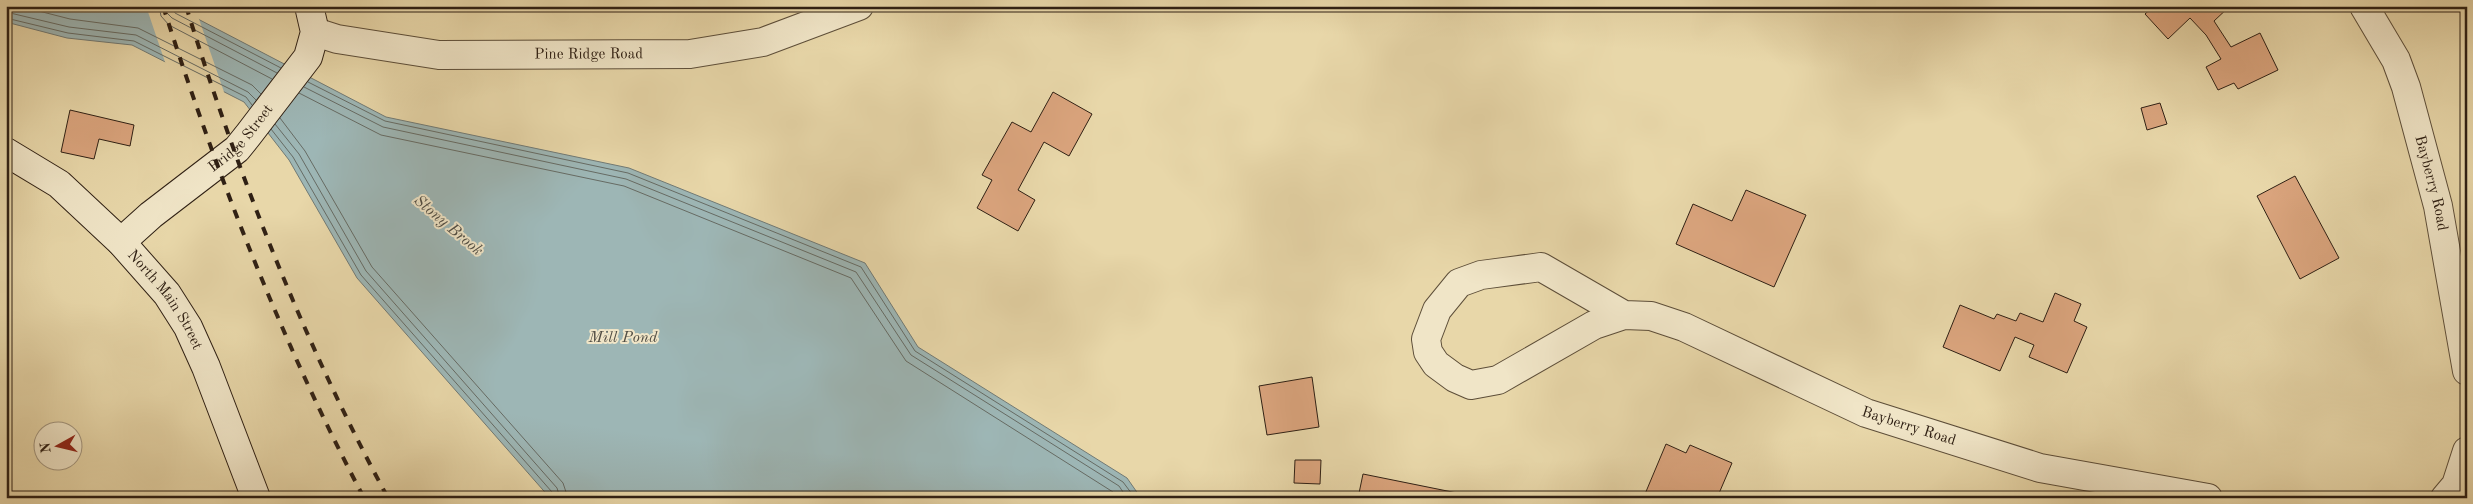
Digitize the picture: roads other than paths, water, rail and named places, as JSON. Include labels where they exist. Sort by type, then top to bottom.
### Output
[{"type":"street","name":"Pine Ridge Road","points":[[312,19],[337,38],[440,55],[690,54],[763,42],[859,6]]},
{"type":"street","name":"Bayberry Road","points":[[2364,6],[2396,60],[2406,87],[2438,206],[2467,371]]},
{"type":"street","name":"Bridge Street","points":[[121,242],[151,215],[237,149],[308,57],[312,19]]},
{"type":"street","name":"North Main Street","points":[[6,152],[59,184],[121,242],[167,294],[188,327],[206,367],[256,498]]},
{"type":"street","name":"Bayberry Road","points":[[1624,315],[1540,267],[1481,275],[1459,283],[1437,310],[1426,338],[1428,352],[1436,364],[1456,378],[1471,385],[1498,380],[1594,325],[1624,315],[1651,316],[1684,327],[1866,413],[2040,468],[2208,498]]},
{"type":"street","points":[[2444,498],[2456,485],[2467,450]]},
{"type":"water","name":"Mill Pond","points":[[6,6],[173,6],[386,117],[629,168],[865,263],[918,347],[1127,478],[1141,498],[550,498],[357,278],[289,160],[244,102],[132,45],[67,38],[6,22]]},
{"type":"railway","points":[[163,6],[228,195],[278,318],[305,379],[364,498]]},
{"type":"railway","points":[[186,6],[228,132],[275,257],[328,379],[388,498]]},
{"type":"water label","name":"Stony Brook","points":[[448,226]]}]
